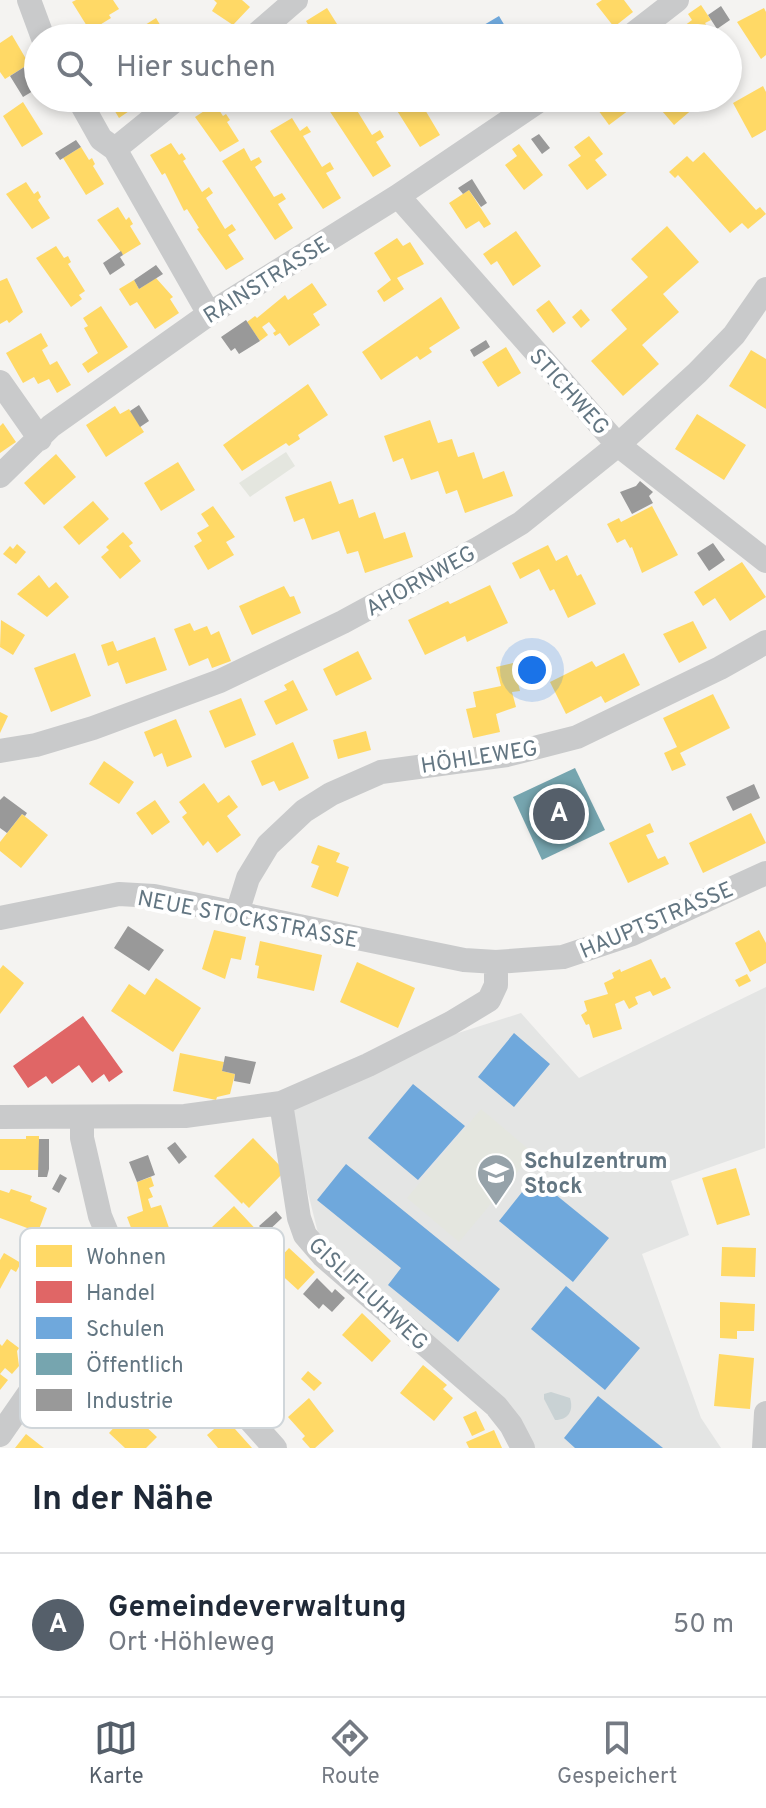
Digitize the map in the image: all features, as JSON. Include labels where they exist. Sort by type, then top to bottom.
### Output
[{"type":"street","points":[[29,0],[38,24]]},
{"type":"street","points":[[268,24],[296,0]]},
{"type":"street","points":[[646,24],[677,0]]},
{"type":"street","points":[[86,112],[101,139],[115,149],[209,314]]},
{"type":"street","points":[[115,149],[161,112]]},
{"type":"street","name":"RAINSTRASSE","points":[[0,476],[51,426],[209,314],[398,196],[522,112]]},
{"type":"street","name":"STICHWEG","points":[[398,196],[618,445],[766,561]]},
{"type":"street","name":"AHORNWEG","points":[[0,751],[36,745],[93,728],[264,662],[429,576],[511,529],[618,445],[697,373],[734,335],[766,289]]},
{"type":"street","points":[[0,382],[40,439]]},
{"type":"street","name":"HÖHLEWEG","points":[[237,913],[248,878],[268,845],[304,811],[331,794],[381,772],[507,755],[577,737],[720,668],[766,642]]},
{"type":"street","name":"HAUPTSTRASSE","points":[[496,962],[563,957],[609,943],[766,873]]},
{"type":"street","name":"NEUE STOCKSTRASSE","points":[[0,918],[119,894],[154,896],[464,960],[496,962]]},
{"type":"street","points":[[0,1117],[185,1116],[281,1103],[368,1065],[489,1000],[496,985],[496,962]]},
{"type":"street","name":"GISLIFLUHWEG","points":[[281,1103],[299,1218],[305,1235],[323,1256],[496,1406],[523,1448]]},
{"type":"street","points":[[82,1117],[82,1138],[105,1228]]},
{"type":"street","points":[[0,1435],[20,1406]]},
{"type":"street","points":[[764,1448],[766,1413]]},
{"type":"street","points":[[257,1428],[275,1448]]},
{"type":"shaded area","points":[[286,452],[295,466],[250,497],[239,483]]},
{"type":"shaded area","name":"Schulzentrum Stock","points":[[766,987],[765,1148],[671,1181],[689,1235],[642,1254],[701,1418],[721,1448],[531,1448],[409,1318],[318,1233],[287,1109],[455,1034],[521,1013],[579,1078]]},
{"type":"shaded area","points":[[481,1109],[533,1153],[459,1242],[407,1198]]},
{"type":"shaded area","points":[[551,1392],[570,1398],[567,1416],[555,1420],[544,1399],[544,1394]]},
{"type":"building: Wohnen","points":[[113,0],[119,9],[101,24],[86,24],[72,2]]},
{"type":"building: Wohnen","points":[[214,0],[242,0],[250,7],[232,24],[212,11],[217,3]]},
{"type":"building: Wohnen","points":[[602,0],[624,0],[633,12],[618,24],[612,24],[596,4]]},
{"type":"building: Wohnen","points":[[701,5],[711,20],[706,24],[687,24],[692,20],[688,14]]},
{"type":"building: Wohnen","points":[[327,8],[337,24],[308,24],[306,21]]},
{"type":"building: Wohnen","points":[[764,8],[766,55],[761,59],[742,30],[742,24],[737,22]]},
{"type":"building: Wohnen","points":[[12,35],[24,55],[24,67],[5,79],[0,72],[0,43]]},
{"type":"building: Wohnen","points":[[763,86],[766,92],[766,130],[752,138],[738,112],[742,112],[742,98]]},
{"type":"building: Wohnen","points":[[23,102],[24,112],[29,112],[43,134],[22,147],[3,116]]},
{"type":"building: Wohnen","points":[[203,112],[226,114],[230,120],[227,122],[239,141],[220,152],[195,117]]},
{"type":"building: Wohnen","points":[[330,112],[358,112],[372,135],[380,130],[384,137],[376,142],[391,166],[373,177]]},
{"type":"building: Wohnen","points":[[398,112],[426,112],[440,135],[420,147]]},
{"type":"building: Wohnen","points":[[600,112],[626,112],[609,125]]},
{"type":"building: Wohnen","points":[[663,112],[689,112],[674,125]]},
{"type":"building: Wohnen","points":[[292,118],[300,131],[307,126],[311,132],[303,136],[322,167],[330,162],[334,169],[326,173],[341,198],[323,209],[270,131]]},
{"type":"building: Wohnen","points":[[589,136],[603,154],[595,160],[607,175],[587,190],[568,165],[581,156],[574,147]]},
{"type":"building: Wohnen","points":[[171,143],[186,159],[183,161],[202,192],[209,187],[213,193],[206,198],[225,229],[232,224],[236,230],[228,235],[244,259],[226,270],[187,209],[184,211],[165,173],[162,175],[150,155]]},
{"type":"building: Wohnen","points":[[519,144],[543,175],[524,190],[505,165],[517,156],[512,149]]},
{"type":"building: Wohnen","points":[[81,147],[89,160],[92,158],[93,166],[104,184],[86,195],[63,158]]},
{"type":"building: Wohnen","points":[[244,148],[251,161],[259,157],[262,162],[255,167],[274,197],[282,193],[286,199],[278,204],[293,228],[275,240],[222,161]]},
{"type":"building: Wohnen","points":[[704,152],[756,210],[760,207],[766,214],[748,229],[742,223],[730,233],[678,175],[675,178],[669,172],[687,156],[693,162]]},
{"type":"building: Wohnen","points":[[26,182],[34,194],[38,191],[41,197],[38,200],[50,218],[32,229],[6,194]]},
{"type":"building: Wohnen","points":[[469,190],[491,224],[484,228],[479,221],[466,229],[449,203]]},
{"type":"building: Wohnen","points":[[118,207],[126,220],[129,217],[133,224],[130,226],[141,244],[123,255],[97,220]]},
{"type":"building: Wohnen","points":[[667,226],[699,262],[663,294],[679,312],[642,345],[659,364],[623,396],[591,361],[627,329],[611,310],[648,277],[631,259]]},
{"type":"building: Wohnen","points":[[516,231],[541,266],[513,286],[497,261],[491,265],[483,254]]},
{"type":"building: Wohnen","points":[[397,238],[403,246],[410,242],[424,264],[397,278],[404,289],[384,302],[377,291],[391,280],[374,253]]},
{"type":"building: Wohnen","points":[[56,246],[64,258],[68,256],[71,262],[68,264],[85,291],[79,295],[82,299],[71,307],[36,258]]},
{"type":"building: Wohnen","points":[[7,278],[23,312],[9,323],[7,320],[0,324],[0,281]]},
{"type":"building: Wohnen","points":[[156,278],[173,297],[170,299],[179,313],[155,329],[137,302],[130,306],[119,289],[134,280],[139,289]]},
{"type":"building: Wohnen","points":[[312,283],[327,305],[313,314],[320,325],[289,346],[280,333],[275,336],[273,333],[276,331],[269,322],[262,327],[268,335],[260,341],[247,322],[255,316],[257,318],[285,295],[288,300]]},
{"type":"building: Wohnen","points":[[441,297],[460,328],[429,348],[432,352],[420,360],[417,356],[381,380],[362,352]]},
{"type":"building: Wohnen","points":[[549,300],[566,323],[553,333],[536,310]]},
{"type":"building: Wohnen","points":[[101,306],[128,347],[88,373],[82,364],[98,353],[84,328],[88,326],[83,318]]},
{"type":"building: Wohnen","points":[[581,309],[590,320],[581,328],[572,317]]},
{"type":"building: Wohnen","points":[[41,333],[48,346],[42,350],[50,365],[57,361],[71,385],[57,393],[49,379],[38,384],[34,377],[23,383],[6,353]]},
{"type":"building: Wohnen","points":[[506,347],[521,373],[498,387],[482,362]]},
{"type":"building: Wohnen","points":[[751,350],[766,359],[766,409],[729,386]]},
{"type":"building: Wohnen","points":[[308,384],[328,415],[298,435],[300,439],[289,446],[286,443],[242,471],[223,445]]},
{"type":"building: Wohnen","points":[[115,406],[120,414],[129,409],[144,432],[106,457],[86,425]]},
{"type":"building: Wohnen","points":[[697,414],[746,445],[724,480],[675,449]]},
{"type":"building: Wohnen","points":[[430,420],[438,443],[452,439],[458,457],[474,452],[483,479],[504,471],[513,496],[465,513],[457,490],[446,494],[438,471],[411,480],[403,458],[393,462],[384,436]]},
{"type":"building: Wohnen","points":[[3,423],[16,442],[0,453],[0,426]]},
{"type":"building: Wohnen","points":[[56,454],[76,477],[44,505],[24,483]]},
{"type":"building: Wohnen","points":[[178,462],[195,490],[161,511],[144,483]]},
{"type":"building: Wohnen","points":[[331,481],[339,504],[353,499],[359,518],[375,512],[384,539],[405,532],[413,557],[365,573],[358,551],[347,554],[339,531],[312,540],[304,518],[294,522],[285,497]]},
{"type":"building: Wohnen","points":[[93,501],[109,519],[79,545],[63,527]]},
{"type":"building: Wohnen","points":[[213,506],[235,537],[226,542],[234,555],[208,570],[194,546],[202,541],[197,533],[209,526],[201,514]]},
{"type":"building: Wohnen","points":[[652,506],[678,555],[642,573],[632,547],[625,539],[617,543],[607,524],[619,518],[621,522]]},
{"type":"building: Wohnen","points":[[123,532],[133,543],[129,546],[141,561],[120,579],[101,557],[109,550],[106,547]]},
{"type":"building: Wohnen","points":[[17,544],[26,552],[16,564],[3,554],[10,546],[13,549]]},
{"type":"building: Wohnen","points":[[548,545],[556,561],[567,555],[596,604],[568,618],[554,589],[550,591],[539,569],[520,579],[512,563]]},
{"type":"building: Wohnen","points":[[742,562],[766,597],[730,621],[715,598],[703,606],[694,592]]},
{"type":"building: Wohnen","points":[[39,575],[49,588],[56,582],[69,597],[47,617],[17,594]]},
{"type":"building: Wohnen","points":[[490,585],[508,623],[467,642],[465,636],[425,655],[408,620]]},
{"type":"building: Wohnen","points":[[284,586],[290,597],[294,596],[301,613],[252,635],[239,606]]},
{"type":"building: Wohnen","points":[[1,620],[25,635],[13,655],[0,647]]},
{"type":"building: Wohnen","points":[[693,621],[707,648],[679,663],[663,634]]},
{"type":"building: Wohnen","points":[[190,623],[194,631],[207,626],[211,635],[219,631],[231,661],[212,668],[208,658],[189,666],[174,629]]},
{"type":"building: Wohnen","points":[[155,637],[167,670],[126,684],[118,662],[108,666],[101,645],[113,641],[117,651]]},
{"type":"building: Wohnen","points":[[358,651],[372,679],[336,696],[323,669]]},
{"type":"building: Wohnen","points":[[75,653],[91,696],[51,712],[34,668]]},
{"type":"building: Wohnen","points":[[624,653],[640,685],[605,703],[601,696],[566,714],[550,682],[592,661],[596,667]]},
{"type":"building: Wohnen","points":[[513,663],[520,691],[512,692],[516,707],[496,714],[500,732],[473,738],[466,709],[476,707],[473,692],[501,686],[496,667]]},
{"type":"building: Wohnen","points":[[293,680],[308,710],[276,725],[264,701],[287,690],[284,685]]},
{"type":"building: Wohnen","points":[[713,694],[730,728],[680,753],[686,765],[672,771],[664,753],[677,747],[663,718]]},
{"type":"building: Wohnen","points":[[241,698],[256,735],[225,748],[209,711]]},
{"type":"building: Wohnen","points":[[0,712],[8,716],[0,733]]},
{"type":"building: Wohnen","points":[[176,719],[192,757],[167,767],[162,753],[154,757],[144,732]]},
{"type":"building: Wohnen","points":[[366,731],[371,750],[338,759],[333,740]]},
{"type":"building: Wohnen","points":[[293,742],[309,778],[279,791],[274,781],[262,786],[251,761]]},
{"type":"building: Wohnen","points":[[104,761],[134,782],[119,804],[89,784]]},
{"type":"building: Wohnen","points":[[204,783],[218,803],[229,795],[238,807],[227,816],[241,835],[217,853],[208,841],[203,846],[182,817],[187,813],[179,802]]},
{"type":"building: Wohnen","points":[[155,800],[170,822],[152,835],[136,813]]},
{"type":"building: Wohnen","points":[[751,813],[766,843],[703,873],[689,843]]},
{"type":"building: Wohnen","points":[[22,814],[48,835],[21,868],[0,851],[0,842]]},
{"type":"building: Wohnen","points":[[650,823],[654,832],[646,835],[658,859],[665,856],[669,864],[628,883],[609,843]]},
{"type":"building: Wohnen","points":[[318,845],[340,853],[336,862],[349,867],[338,897],[311,887],[319,866],[311,863]]},
{"type":"building: Wohnen","points":[[214,930],[246,937],[241,960],[231,958],[225,979],[202,969]]},
{"type":"building: Wohnen","points":[[759,930],[766,943],[766,963],[750,972],[735,943]]},
{"type":"building: Wohnen","points":[[260,941],[322,955],[314,991],[257,978],[259,966],[255,965]]},
{"type":"building: Wohnen","points":[[651,959],[661,979],[665,977],[671,988],[653,996],[650,991],[635,997],[638,1004],[629,1009],[624,1000],[615,1004],[622,1029],[593,1038],[589,1024],[586,1025],[581,1015],[587,1011],[584,1001],[608,994],[604,983],[614,978],[612,973]]},
{"type":"building: Wohnen","points":[[357,962],[415,988],[398,1028],[340,1002]]},
{"type":"building: Wohnen","points":[[3,965],[24,983],[0,1014],[0,969]]},
{"type":"building: Wohnen","points":[[747,974],[751,981],[739,987],[735,980]]},
{"type":"building: Wohnen","points":[[156,978],[201,1008],[173,1052],[111,1011],[129,984],[145,995]]},
{"type":"building: Wohnen","points":[[180,1053],[224,1062],[222,1071],[235,1074],[230,1094],[216,1100],[173,1091]]},
{"type":"building: Wohnen","points":[[26,1136],[39,1136],[39,1170],[0,1170],[0,1139],[26,1139]]},
{"type":"building: Wohnen","points":[[253,1138],[285,1171],[249,1208],[214,1176]]},
{"type":"building: Wohnen","points":[[736,1168],[750,1215],[717,1225],[702,1178]]},
{"type":"building: Wohnen","points":[[151,1177],[154,1186],[149,1188],[153,1197],[148,1199],[151,1208],[161,1205],[169,1228],[131,1228],[127,1217],[143,1211],[137,1182]]},
{"type":"building: Wohnen","points":[[11,1189],[32,1196],[30,1201],[47,1208],[40,1228],[27,1228],[0,1218],[0,1190],[9,1193]]},
{"type":"building: Wohnen","points":[[234,1206],[255,1228],[213,1228]]},
{"type":"building: Wohnen","points":[[722,1247],[756,1248],[755,1277],[721,1276]]},
{"type":"building: Wohnen","points":[[289,1248],[315,1272],[298,1290],[284,1277],[284,1253]]},
{"type":"building: Wohnen","points":[[4,1253],[20,1265],[16,1272],[11,1269],[0,1289],[0,1260]]},
{"type":"building: Wohnen","points":[[720,1302],[755,1304],[754,1331],[737,1331],[737,1339],[720,1338]]},
{"type":"building: Wohnen","points":[[362,1313],[391,1341],[372,1362],[342,1335]]},
{"type":"building: Wohnen","points":[[7,1339],[19,1348],[19,1366],[12,1374],[5,1368],[0,1374],[0,1344],[2,1346]]},
{"type":"building: Wohnen","points":[[719,1354],[754,1358],[750,1409],[714,1406]]},
{"type":"building: Wohnen","points":[[423,1365],[447,1385],[443,1389],[453,1398],[434,1421],[400,1393]]},
{"type":"building: Wohnen","points":[[308,1371],[322,1383],[314,1391],[301,1379]]},
{"type":"building: Wohnen","points":[[0,1374],[8,1380],[0,1390]]},
{"type":"building: Wohnen","points":[[309,1398],[334,1431],[315,1448],[310,1448],[302,1439],[305,1436],[288,1417]]},
{"type":"building: Wohnen","points":[[476,1411],[485,1430],[472,1436],[463,1417]]},
{"type":"building: Wohnen","points":[[114,1428],[147,1428],[157,1437],[146,1448],[125,1448],[109,1433]]},
{"type":"building: Wohnen","points":[[215,1428],[234,1428],[252,1448],[218,1448],[207,1435]]},
{"type":"building: Wohnen","points":[[494,1430],[502,1448],[469,1448],[466,1442]]},
{"type":"building: Wohnen","points":[[26,1434],[40,1445],[44,1448],[15,1448]]},
{"type":"building: Handel","points":[[83,1016],[123,1072],[109,1082],[104,1074],[92,1083],[79,1065],[52,1084],[46,1076],[28,1088],[13,1066]]},
{"type":"building: Schulen","points":[[499,16],[504,24],[486,24]]},
{"type":"building: Schulen","points":[[514,1033],[550,1064],[514,1107],[478,1077]]},
{"type":"building: Schulen","points":[[413,1084],[465,1126],[418,1180],[368,1138]]},
{"type":"building: Schulen","points":[[346,1164],[500,1289],[458,1342],[388,1285],[401,1268],[317,1200]]},
{"type":"building: Schulen","points":[[534,1177],[609,1238],[573,1282],[499,1221]]},
{"type":"building: Schulen","points":[[566,1286],[640,1348],[605,1390],[531,1329]]},
{"type":"building: Schulen","points":[[598,1396],[663,1448],[575,1448],[564,1438]]},
{"type":"building: Öffentlich","points":[[575,768],[605,830],[542,860],[513,797]]},
{"type":"building: Industrie","points":[[721,6],[730,20],[724,24],[714,24],[708,15]]},
{"type":"building: Industrie","points":[[24,67],[24,96],[23,97],[10,76]]},
{"type":"building: Industrie","points":[[539,134],[550,148],[542,154],[531,139]]},
{"type":"building: Industrie","points":[[76,140],[81,147],[60,160],[55,153]]},
{"type":"building: Industrie","points":[[472,179],[487,203],[481,207],[469,190],[463,194],[458,188]]},
{"type":"building: Industrie","points":[[121,251],[123,255],[120,257],[125,265],[110,275],[103,263]]},
{"type":"building: Industrie","points":[[156,265],[163,274],[139,289],[134,280]]},
{"type":"building: Industrie","points":[[246,320],[260,341],[239,354],[235,348],[231,351],[221,337]]},
{"type":"building: Industrie","points":[[486,340],[490,347],[474,357],[470,350]]},
{"type":"building: Industrie","points":[[139,405],[149,421],[140,427],[130,411]]},
{"type":"building: Industrie","points":[[640,481],[653,492],[649,496],[653,503],[632,514],[620,492],[636,486]]},
{"type":"building: Industrie","points":[[713,543],[725,560],[709,571],[697,553]]},
{"type":"building: Industrie","points":[[754,784],[760,798],[733,811],[726,797]]},
{"type":"building: Industrie","points":[[4,796],[27,813],[25,816],[22,814],[7,833],[0,828],[0,800]]},
{"type":"building: Industrie","points":[[128,926],[164,950],[149,971],[114,948]]},
{"type":"building: Industrie","points":[[225,1056],[256,1062],[250,1084],[234,1081],[235,1074],[222,1071]]},
{"type":"building: Industrie","points":[[39,1139],[49,1139],[47,1177],[38,1177]]},
{"type":"building: Industrie","points":[[175,1142],[187,1157],[179,1164],[167,1148]]},
{"type":"building: Industrie","points":[[148,1155],[155,1175],[137,1182],[129,1162]]},
{"type":"building: Industrie","points":[[60,1174],[67,1178],[59,1193],[52,1189]]},
{"type":"building: Industrie","points":[[276,1211],[282,1218],[271,1228],[259,1226]]},
{"type":"building: Industrie","points":[[317,1278],[332,1293],[335,1289],[345,1298],[332,1312],[323,1304],[319,1309],[303,1294]]},
{"type":"place","name":"Gemeindeverwaltung","points":[[559,814]]},
{"type":"place","name":"Schulzentrum Stock","points":[[496,1207]]}]
